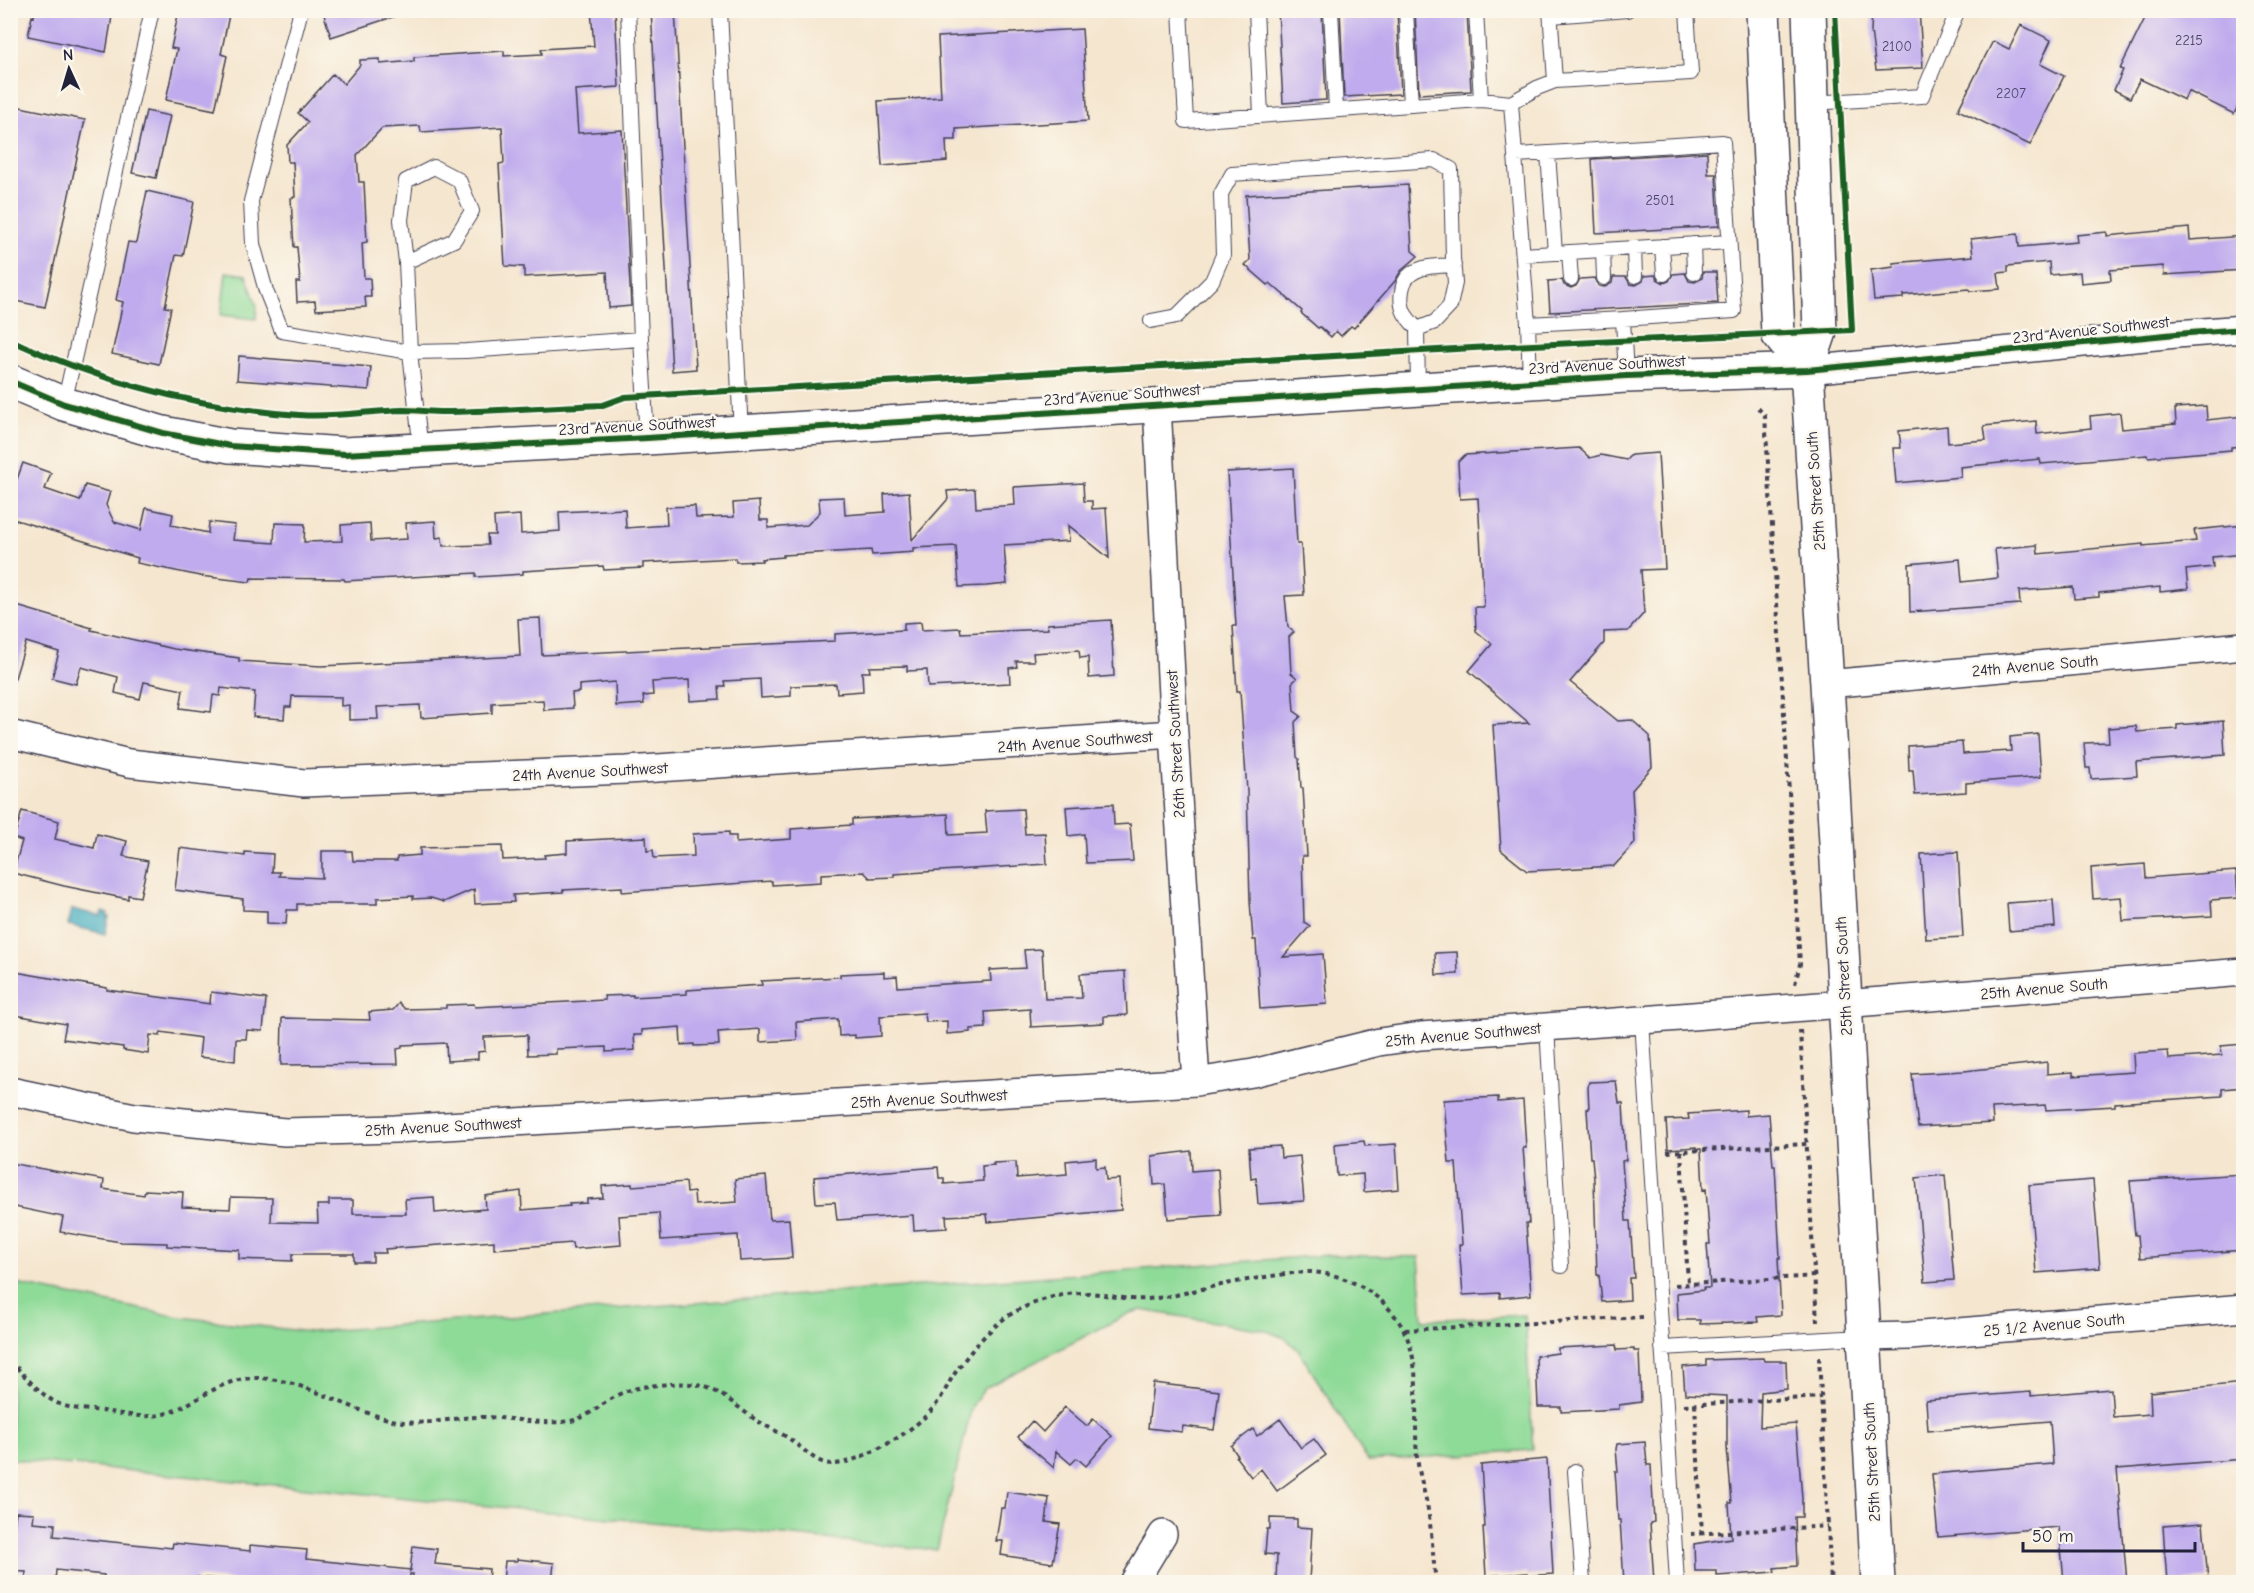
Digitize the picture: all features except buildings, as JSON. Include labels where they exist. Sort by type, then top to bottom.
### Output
[{"type":"main road","points":[[1763,10],[1778,334],[1807,370]]},
{"type":"main road","name":"25th Street South","points":[[1809,10],[1820,332],[1807,370],[1878,1582]]},
{"type":"main road","name":"23rd Avenue Southwest","points":[[10,381],[64,404],[163,433],[231,446],[344,454],[421,452],[1530,381],[1807,370]]},
{"type":"street","name":"23rd Avenue Southwest","points":[[1807,370],[2167,334],[2244,329]]},
{"type":"street","name":"26th Street Southwest","points":[[1157,405],[1174,734],[1196,1082]]},
{"type":"street","name":"24th Avenue South","points":[[1827,684],[2244,646]]},
{"type":"street","name":"24th Avenue Southwest","points":[[10,734],[129,763],[304,783],[627,770],[1174,734]]},
{"type":"street","name":"25th Avenue South","points":[[1844,1004],[2244,972]]},
{"type":"street","name":"25th Avenue Southwest","points":[[10,1091],[134,1117],[285,1132],[407,1128],[1221,1080],[1379,1042],[1421,1036],[1844,1004]]},
{"type":"street","name":"25 1/2 Avenue South","points":[[1863,1337],[1910,1336],[2244,1308]]},
{"type":"street","points":[[1134,1582],[1163,1534]]},
{"type":"lane","points":[[64,404],[152,10]]},
{"type":"lane","points":[[301,10],[251,201],[253,244],[266,291],[282,331],[410,352],[466,351],[641,339]]},
{"type":"lane","points":[[628,10],[647,438]]},
{"type":"lane","points":[[720,10],[741,432]]},
{"type":"lane","points":[[1180,10],[1186,121],[1481,100],[1511,103],[1555,81],[1691,73],[1687,10]]},
{"type":"lane","points":[[1256,10],[1261,115]]},
{"type":"lane","points":[[1331,10],[1336,110]]},
{"type":"lane","points":[[1406,10],[1411,105]]},
{"type":"lane","points":[[1476,10],[1481,100]]},
{"type":"lane","points":[[1555,81],[1551,13],[1627,10]]},
{"type":"lane","points":[[1812,103],[1922,96],[1958,10]]},
{"type":"lane","points":[[1511,103],[1528,324],[1530,381]]},
{"type":"lane","points":[[1516,155],[1723,142],[1734,311],[1697,309],[1638,313],[1623,319],[1606,314],[1573,316],[1528,324]]},
{"type":"lane","points":[[1548,153],[1555,253]]},
{"type":"lane","points":[[1151,321],[1176,316],[1212,281],[1223,255],[1221,194],[1232,174],[1434,160],[1451,170],[1455,283],[1450,306],[1435,321],[1417,329]]},
{"type":"lane","points":[[406,262],[454,240],[472,211],[459,180],[434,167],[406,180],[401,220],[406,262],[410,352],[421,452]]},
{"type":"lane","points":[[1523,255],[1729,242]]},
{"type":"lane","points":[[1693,244],[1694,273]]},
{"type":"lane","points":[[1662,246],[1664,274]]},
{"type":"lane","points":[[1634,248],[1635,276]]},
{"type":"lane","points":[[1603,250],[1604,278]]},
{"type":"lane","points":[[1569,252],[1571,279]]},
{"type":"lane","points":[[1418,389],[1417,329],[1405,315],[1403,309],[1401,302],[1403,287],[1410,274],[1430,266],[1454,265]]},
{"type":"lane","points":[[1623,319],[1626,376]]},
{"type":"lane","points":[[1642,1020],[1677,1582]]},
{"type":"lane","points":[[1547,1027],[1561,1266]]},
{"type":"lane","points":[[1662,1348],[1863,1337]]},
{"type":"lane","points":[[1575,1471],[1583,1582]]},
{"type":"path","points":[[1650,1153],[1807,1144]]},
{"type":"path","points":[[1681,1151],[1688,1284]]},
{"type":"path","points":[[10,1361],[54,1402],[71,1408],[138,1417],[155,1416],[174,1411],[214,1388],[233,1380],[250,1378],[293,1384],[382,1417],[404,1422],[474,1417],[572,1421],[631,1389],[687,1383],[720,1394],[758,1422],[796,1443],[818,1461],[840,1464],[868,1452],[919,1422],[935,1406],[953,1376],[986,1335],[1009,1316],[1030,1306],[1065,1295],[1085,1292],[1132,1299],[1153,1298],[1211,1286],[1310,1272],[1332,1276],[1357,1285],[1376,1296],[1392,1309],[1405,1330],[1415,1372],[1417,1452],[1429,1516],[1436,1582]]},
{"type":"path","points":[[1659,1286],[1815,1276]]},
{"type":"path","points":[[1405,1330],[1660,1316]]},
{"type":"path","points":[[1666,1406],[1821,1396]]},
{"type":"path","points":[[1695,1404],[1702,1534]]},
{"type":"path","points":[[1674,1535],[1828,1526]]},
{"type":"green space","points":[[226,272],[246,275],[257,306],[256,319],[221,315]]},
{"type":"green space","points":[[1329,1255],[1419,1257],[1423,1320],[1525,1315],[1533,1450],[1368,1461],[1299,1351],[1285,1338],[1264,1330],[1141,1310],[1130,1313],[985,1388],[972,1406],[937,1550],[11,1459],[11,1283],[180,1317],[310,1332]]},
{"type":"water","points":[[72,909],[101,916],[102,912],[108,913],[105,934],[68,925]]},
{"type":"cycle path","points":[[10,340],[80,368],[152,391],[225,406],[325,416],[403,410],[444,412],[603,405],[625,397],[1490,347],[1852,330],[1835,10]]},
{"type":"cycle path","points":[[10,381],[64,404],[163,433],[230,446],[344,454],[647,438],[1626,376],[1807,370],[2244,329]]}]
